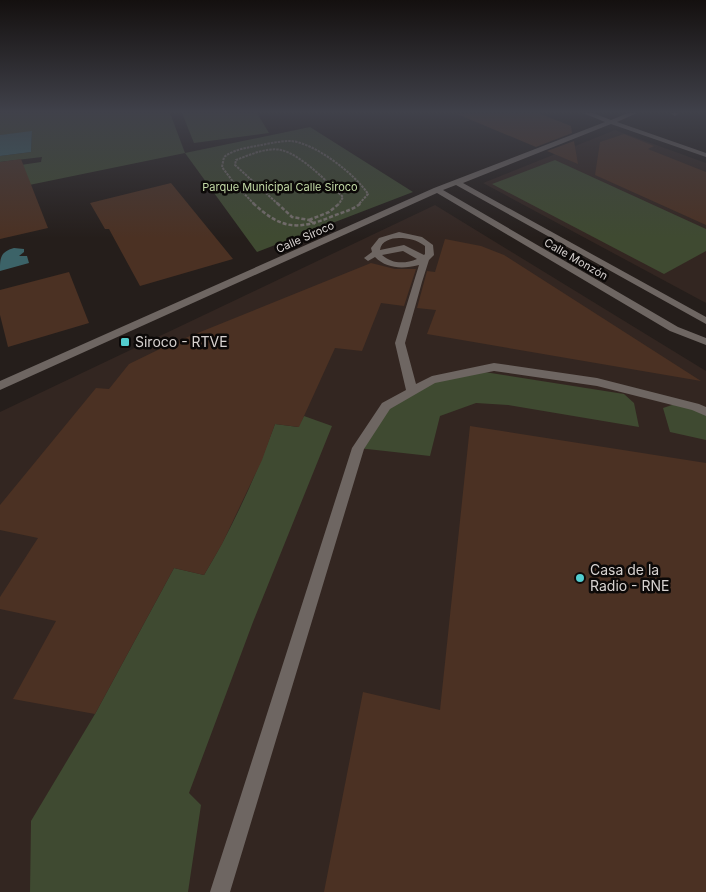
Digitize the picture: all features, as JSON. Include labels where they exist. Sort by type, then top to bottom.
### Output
[{"type":"street","name":"Calle Siroco","points":[[0,386],[437,190],[527,155]]},
{"type":"street","name":"Calle Monzón","points":[[456,182],[706,321]]},
{"type":"street","name":"Calle Monzón","points":[[437,190],[674,329],[706,342]]},
{"type":"street","points":[[372,255],[383,239],[399,235],[417,237],[429,245],[430,255],[425,260],[417,282],[400,343],[412,392]]},
{"type":"street","points":[[372,255],[404,248],[425,260]]},
{"type":"street","points":[[372,255],[393,264],[411,265],[425,260]]},
{"type":"street","points":[[220,892],[358,448],[386,406],[432,380],[494,367],[597,382],[695,407],[706,412]]},
{"type":"path","points":[[226,155],[223,158],[222,167],[234,184],[272,219],[288,226],[314,224],[354,209],[364,203],[368,194],[365,186],[322,155]]},
{"type":"path","points":[[250,155],[236,160],[235,165],[292,217],[310,220],[334,209],[341,203],[343,197],[305,164],[290,155]]},
{"type":"path","points":[[310,220],[331,238]]},
{"type":"shaded area","points":[[554,155],[683,155],[706,163],[706,303],[483,183]]},
{"type":"shaded area","points":[[435,205],[706,371],[706,892],[0,892],[0,412]]},
{"type":"green space","points":[[177,155],[0,191],[0,168],[41,162],[42,157],[0,162],[0,156]]},
{"type":"green space","name":"Parque Municipal Calle Siroco","points":[[186,155],[354,155],[413,192],[257,252]]},
{"type":"green space","points":[[555,160],[706,229],[706,251],[664,274],[492,184]]},
{"type":"green space","points":[[478,371],[624,394],[634,403],[639,427],[508,405],[476,403],[440,416],[430,456],[358,448],[386,406],[432,380]]},
{"type":"green space","points":[[678,403],[706,412],[706,440],[670,432],[663,408]]},
{"type":"green space","points":[[304,416],[332,426],[253,622],[189,793],[201,805],[188,892],[30,892],[31,821],[95,714],[174,568],[204,575],[243,501],[275,424],[298,427]]},
{"type":"water","points":[[14,248],[24,249],[24,252],[19,256],[27,256],[29,263],[0,271],[0,262],[3,254]]},
{"type":"building","points":[[556,155],[576,155],[578,164]]},
{"type":"building","points":[[598,155],[662,155],[706,172],[706,225],[595,175]]},
{"type":"building","points":[[21,159],[48,228],[0,239],[0,162]]},
{"type":"building","points":[[171,183],[233,259],[140,286],[109,229],[105,229],[90,203]]},
{"type":"building","points":[[445,239],[481,246],[504,255],[701,381],[427,334],[436,310],[417,308],[427,271],[435,272]]},
{"type":"building","points":[[371,263],[395,269],[416,269],[404,306],[381,303],[362,351],[335,348],[299,427],[275,424],[262,460],[222,544],[204,575],[174,568],[95,714],[13,699],[56,621],[0,609],[0,597],[38,538],[0,530],[0,505],[96,388],[109,389],[129,364],[168,345]]},
{"type":"building","points":[[69,272],[89,323],[8,347],[0,315],[0,290]]},
{"type":"building","name":"Casa de la Radio - RNE","points":[[470,426],[706,463],[706,892],[324,892],[363,692],[440,710]]},
{"type":"place","name":"Siroco - RTVE","points":[[125,342]]},
{"type":"place","name":"Casa de la Radio - RNE","points":[[580,578]]}]
